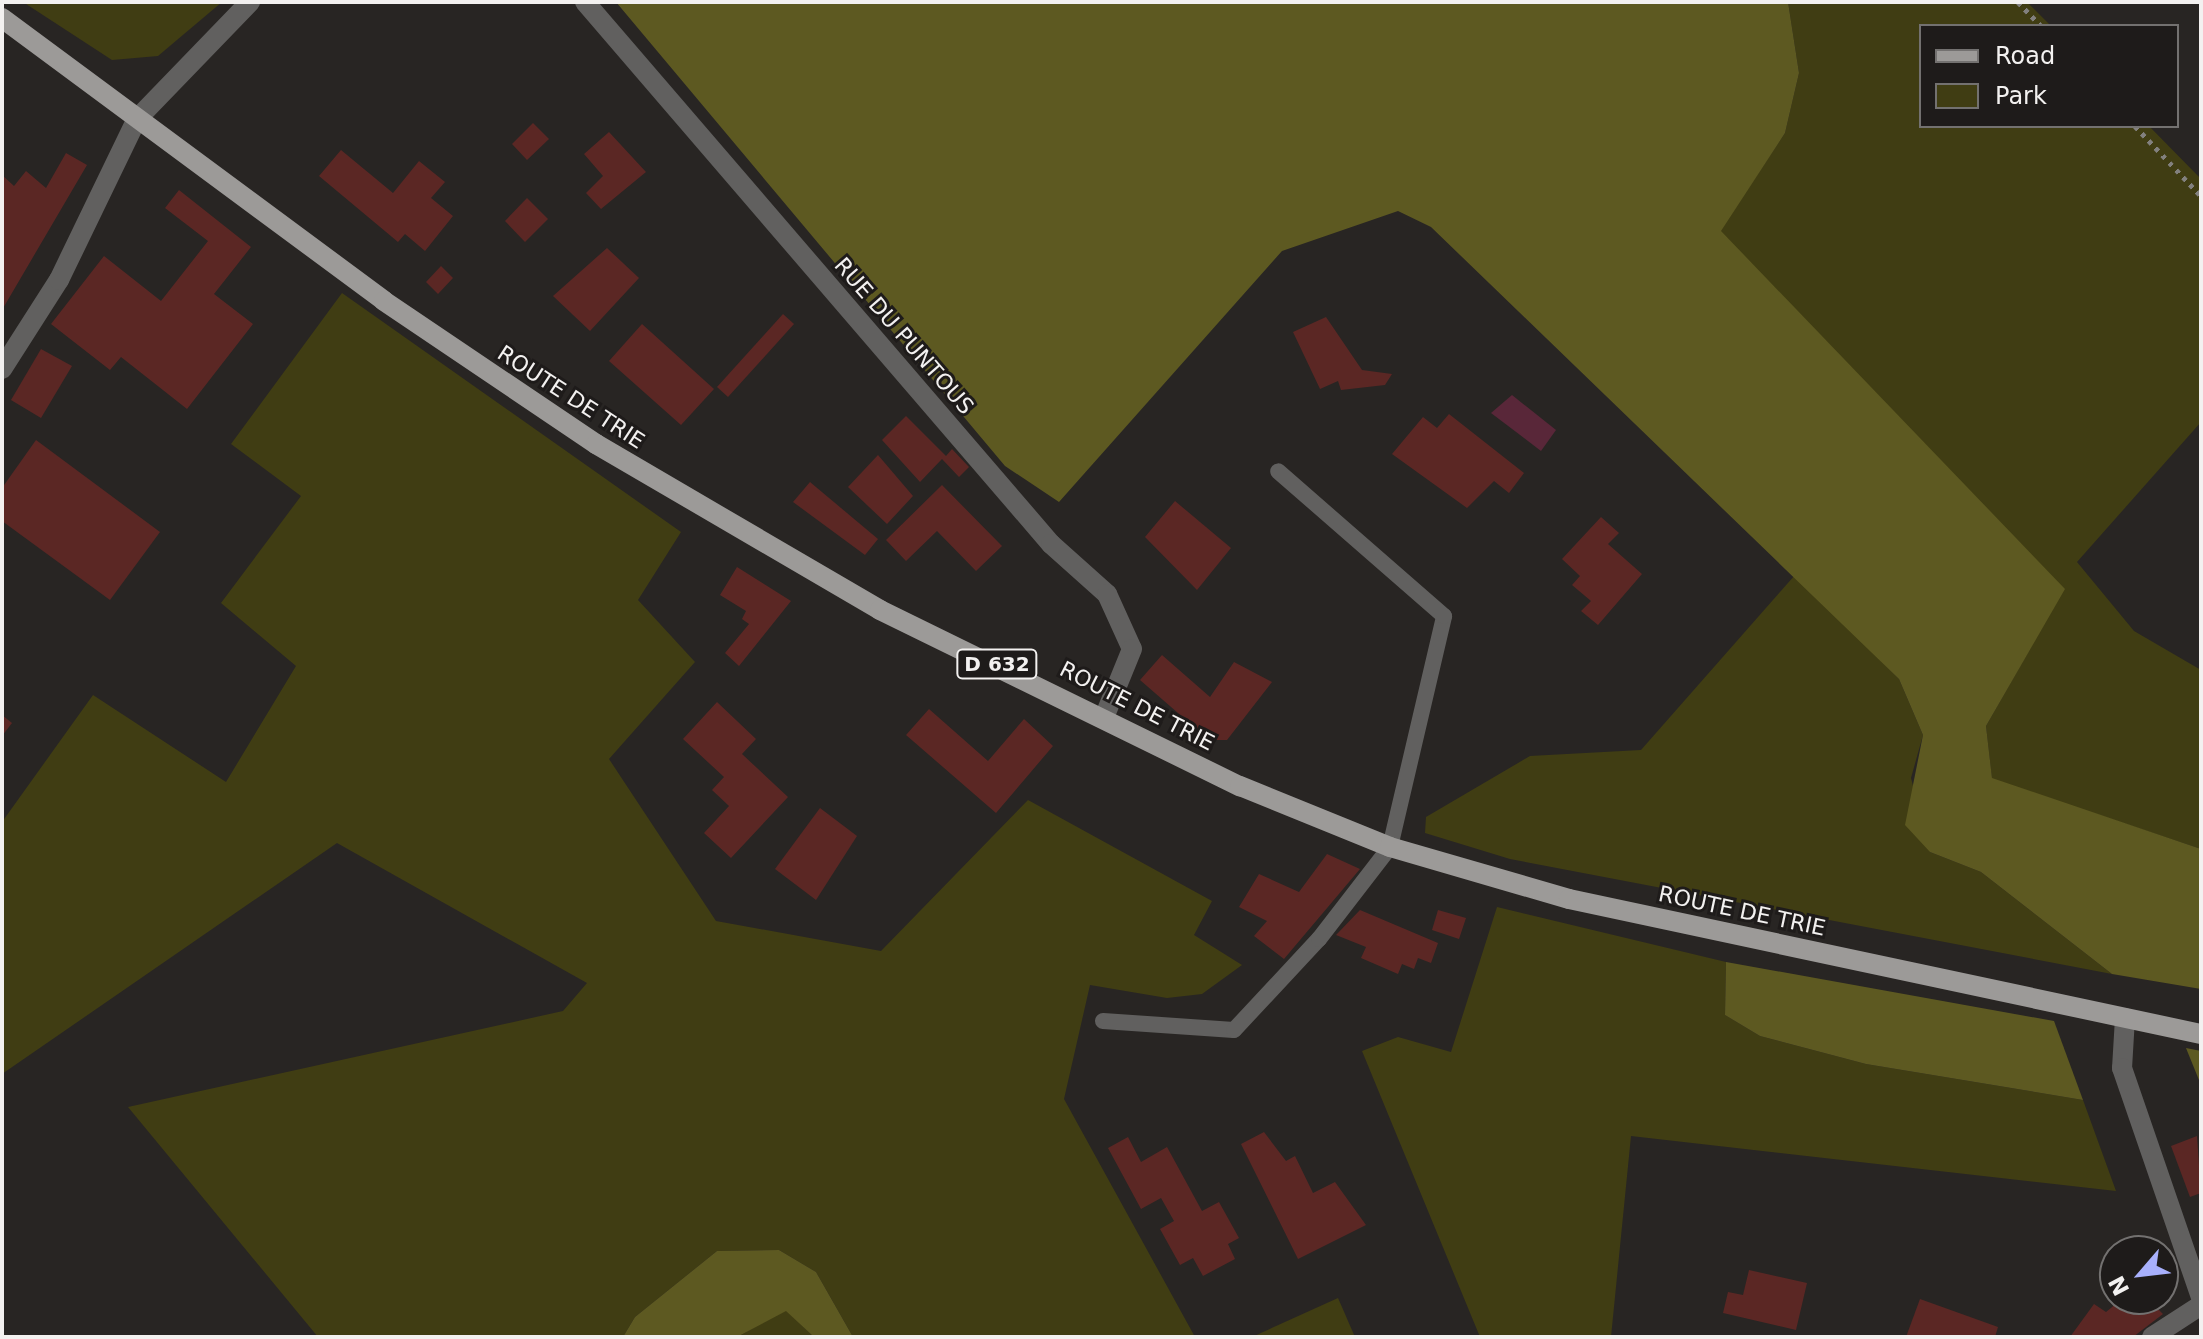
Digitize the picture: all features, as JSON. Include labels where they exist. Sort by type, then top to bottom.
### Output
[{"type":"main road","name":"ROUTE DE TRIE","points":[[2,18],[137,119],[596,444],[880,610],[1105,715],[1240,786],[1390,847],[1569,899],[2125,1018]]},
{"type":"main road","name":"D 632","points":[[2125,1018],[2201,1034]]},
{"type":"street","points":[[2,369],[59,280],[137,119],[250,2]]},
{"type":"street","name":"RUE DU PUNTOUS","points":[[585,2],[1051,544],[1107,594],[1132,649],[1105,715]]},
{"type":"street","points":[[2125,1018],[2122,1068],[2201,1297]]},
{"type":"street","points":[[2152,1337],[2201,1305]]},
{"type":"lane","points":[[1103,1021],[1234,1030],[1319,939],[1390,847],[1444,616],[1278,471]]},
{"type":"path","points":[[2018,2],[2039,24]]},
{"type":"path","points":[[2137,128],[2201,196]]},
{"type":"green space","points":[[23,2],[222,2],[158,56],[112,60]]},
{"type":"green space","points":[[1788,2],[2027,2],[2049,24],[1919,24],[1919,128],[2151,128],[2201,179],[2201,422],[2077,562],[2134,631],[2201,670],[2201,849],[1992,779],[1986,726],[2064,589],[1720,231],[1785,133],[1799,73]]},
{"type":"green space","points":[[342,293],[681,532],[638,600],[695,662],[609,759],[716,921],[881,951],[1028,800],[1212,901],[1194,935],[1242,965],[1202,994],[1167,998],[1090,985],[1064,1099],[1195,1337],[853,1337],[816,1272],[779,1250],[717,1251],[635,1317],[623,1337],[318,1337],[128,1107],[563,1011],[587,983],[337,843],[2,1074],[2,822],[93,695],[226,782],[296,666],[221,603],[301,496],[231,444]]},
{"type":"green space","points":[[1795,575],[1899,679],[1923,735],[1911,778],[1930,852],[1981,872],[2112,974],[1510,859],[1425,833],[1426,817],[1530,756],[1641,750]]},
{"type":"green space","points":[[1497,907],[1726,962],[1725,1015],[1760,1036],[1866,1064],[2083,1100],[2116,1191],[1631,1136],[1611,1337],[1480,1337],[1362,1051],[1398,1037],[1451,1052]]},
{"type":"green space","points":[[1338,1298],[1355,1337],[1252,1337]]},
{"type":"green space","points":[[786,1310],[814,1337],[737,1337]]},
{"type":"shaded area","points":[[616,2],[1788,2],[1799,73],[1785,133],[1721,231],[2065,589],[1986,726],[1992,778],[2201,849],[2201,989],[2112,974],[1981,872],[1930,852],[1905,825],[1923,735],[1899,679],[1431,227],[1398,211],[1282,251],[1059,502],[1005,466]]},
{"type":"shaded area","points":[[1512,395],[1556,430],[1541,451],[1491,413]]},
{"type":"shaded area","points":[[1726,962],[2054,1021],[2083,1100],[1866,1064],[1760,1036],[1725,1015]]},
{"type":"shaded area","points":[[2186,1048],[2201,1051],[2201,1085]]},
{"type":"shaded area","points":[[779,1250],[816,1272],[853,1337],[814,1337],[786,1311],[737,1337],[623,1337],[635,1317],[717,1251]]},
{"type":"building","points":[[533,123],[549,139],[527,160],[512,144]]},
{"type":"building","points":[[609,132],[646,172],[601,209],[586,193],[603,176],[584,154]]},
{"type":"building","points":[[341,150],[393,193],[419,161],[445,182],[431,198],[453,216],[425,251],[405,234],[398,242],[319,176]]},
{"type":"building","points":[[66,153],[87,165],[2,310],[2,175],[14,186],[26,171],[46,188]]},
{"type":"building","points":[[179,190],[251,247],[214,294],[253,324],[187,409],[121,357],[110,370],[51,324],[104,256],[161,301],[208,241],[165,208]]},
{"type":"building","points":[[527,198],[548,219],[525,242],[505,221]]},
{"type":"building","points":[[607,248],[639,278],[590,331],[553,296]]},
{"type":"building","points":[[441,266],[453,278],[438,294],[426,282]]},
{"type":"building","points":[[783,314],[794,324],[728,397],[717,387]]},
{"type":"building","points":[[1326,317],[1362,370],[1392,374],[1385,385],[1341,390],[1338,381],[1320,389],[1293,332]]},
{"type":"building","points":[[642,324],[714,389],[681,425],[609,361]]},
{"type":"building","points":[[41,349],[72,366],[41,418],[11,400]]},
{"type":"building","points":[[1449,414],[1524,473],[1509,493],[1494,481],[1467,508],[1392,454],[1423,417],[1437,428]]},
{"type":"building","points":[[906,416],[946,456],[952,449],[969,467],[959,477],[942,459],[920,482],[882,440]]},
{"type":"building","points":[[36,440],[160,532],[110,600],[2,521],[2,488]]},
{"type":"building","points":[[878,455],[913,496],[887,524],[848,487]]},
{"type":"building","points":[[810,482],[878,539],[865,555],[793,502]]},
{"type":"building","points":[[942,485],[1002,546],[976,571],[937,531],[906,561],[886,540]]},
{"type":"building","points":[[1175,501],[1231,548],[1197,590],[1145,537]]},
{"type":"building","points":[[1601,517],[1619,533],[1608,544],[1642,574],[1598,625],[1581,611],[1591,601],[1572,585],[1580,576],[1562,559]]},
{"type":"building","points":[[737,567],[791,601],[739,666],[725,653],[749,624],[742,619],[746,611],[720,595]]},
{"type":"building","points":[[1162,655],[1210,697],[1234,662],[1272,682],[1227,740],[1209,740],[1140,680]]},
{"type":"building","points":[[717,702],[756,739],[742,754],[788,797],[731,858],[704,833],[729,806],[712,790],[724,777],[683,739]]},
{"type":"building","points":[[929,709],[988,761],[1024,719],[1053,746],[996,813],[906,735]]},
{"type":"building","points":[[2,715],[12,723],[2,736]]},
{"type":"building","points":[[820,808],[857,836],[816,900],[775,869]]},
{"type":"building","points":[[1327,854],[1360,869],[1284,959],[1254,936],[1267,921],[1239,907],[1259,874],[1299,892]]},
{"type":"building","points":[[1360,910],[1438,943],[1431,963],[1418,958],[1414,969],[1402,964],[1398,974],[1361,958],[1366,947],[1336,935]]},
{"type":"building","points":[[1438,910],[1466,918],[1459,939],[1432,930]]},
{"type":"building","points":[[1264,1132],[1286,1161],[1295,1156],[1313,1193],[1335,1182],[1366,1225],[1298,1259],[1241,1144]]},
{"type":"building","points":[[2197,1136],[2201,1193],[2190,1197],[2171,1146]]},
{"type":"building","points":[[1128,1137],[1141,1162],[1167,1147],[1202,1211],[1219,1202],[1239,1238],[1228,1244],[1235,1259],[1203,1276],[1193,1258],[1180,1265],[1160,1229],[1174,1221],[1161,1198],[1141,1209],[1108,1148]]},
{"type":"building","points":[[1749,1270],[1807,1283],[1796,1330],[1723,1313],[1728,1292],[1743,1295]]},
{"type":"building","points":[[1920,1299],[1998,1327],[1995,1337],[1906,1337]]},
{"type":"building","points":[[2094,1304],[2099,1307],[2099,1315],[2162,1315],[2133,1337],[2070,1337]]}]
